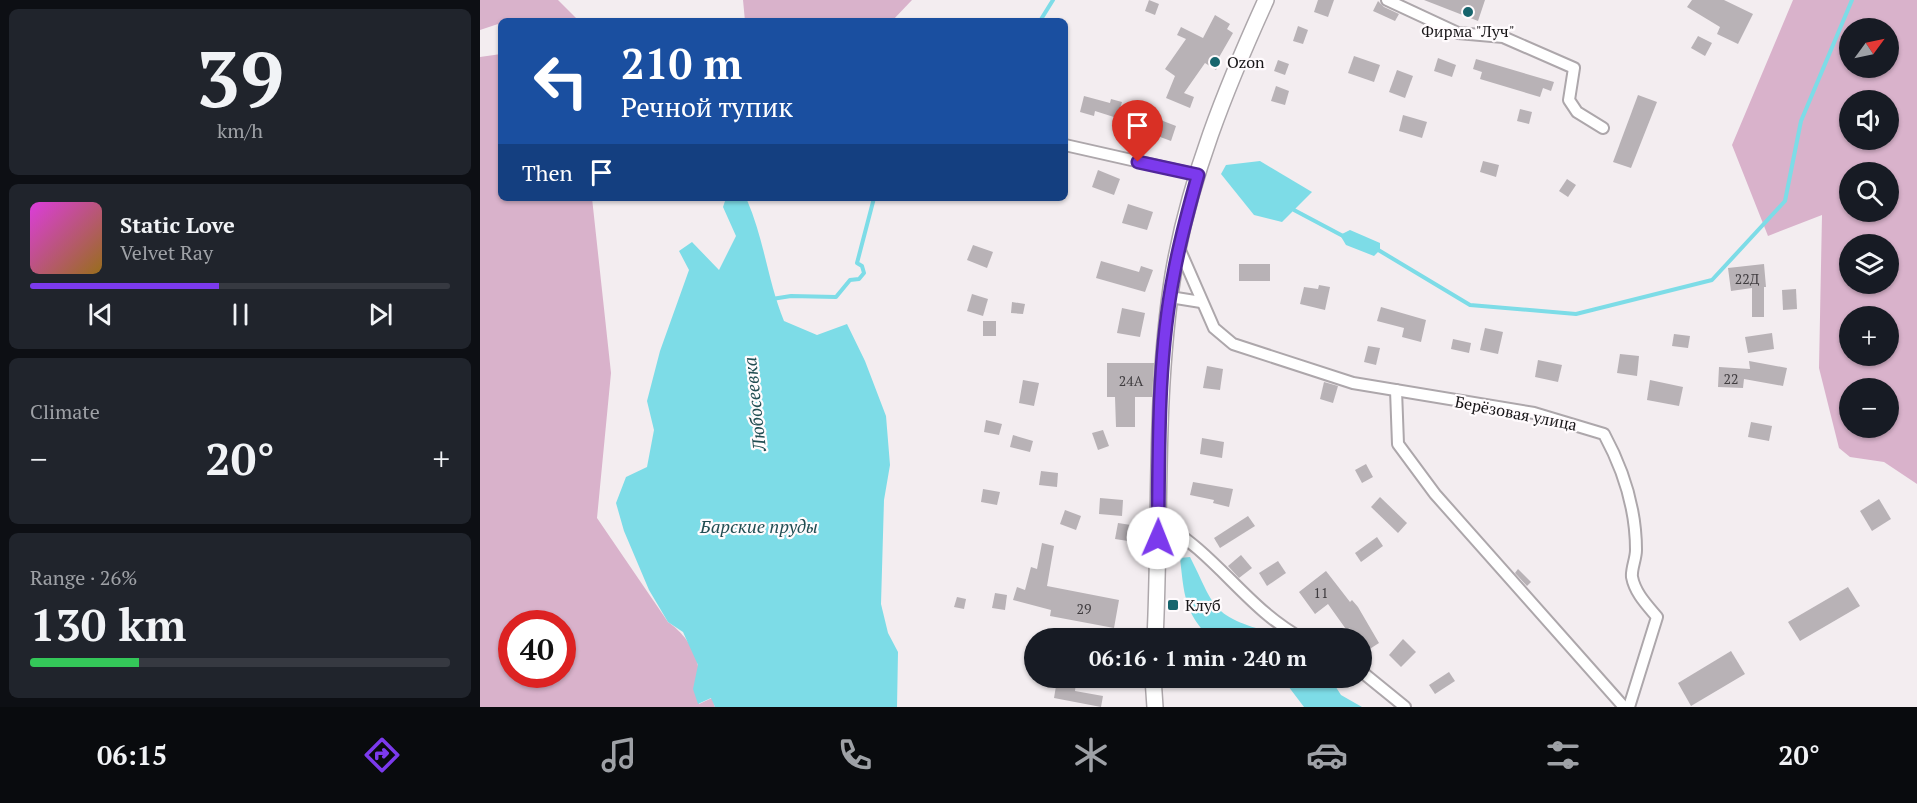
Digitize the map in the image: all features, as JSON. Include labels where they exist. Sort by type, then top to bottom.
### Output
[{"type":"street","points":[[1155,628],[1159,431],[1170,297],[1179,248],[1198,175],[1237,63],[1266,0]]},
{"type":"street","points":[[1387,0],[1458,33],[1503,37],[1574,68],[1569,100],[1577,112],[1604,128]]},
{"type":"street","points":[[1068,146],[1198,175]]},
{"type":"street","name":"Берёзовая улица","points":[[1179,248],[1214,328],[1233,344],[1353,383],[1534,413],[1588,427],[1604,434],[1619,461],[1630,500],[1636,550],[1632,576],[1638,593],[1657,617],[1629,707]]},
{"type":"street","points":[[1170,297],[1201,302]]},
{"type":"street","points":[[1396,390],[1398,444],[1435,494],[1624,707]]},
{"type":"street","points":[[1158,518],[1199,550],[1246,598],[1288,628]]},
{"type":"street","points":[[1372,680],[1405,707]]},
{"type":"street","points":[[1154,688],[1155,707]]},
{"type":"shaded area","points":[[480,0],[558,0],[576,18],[498,18],[498,24],[480,30]]},
{"type":"shaded area","points":[[743,0],[912,0],[895,18],[745,18]]},
{"type":"shaded area","points":[[1793,0],[1917,0],[1917,484],[1884,462],[1850,457],[1839,448],[1819,368],[1822,215],[1768,236],[1732,145]]},
{"type":"shaded area","points":[[498,54],[498,201],[592,201],[611,373],[597,518],[668,622],[683,635],[691,647],[698,666],[695,691],[699,704],[712,698],[715,707],[480,707],[480,57]]},
{"type":"water","points":[[1260,161],[1312,192],[1282,222],[1254,215],[1221,174],[1226,165]]},
{"type":"water","name":"Барские пруды","points":[[725,201],[747,201],[784,321],[817,335],[847,324],[865,361],[886,416],[890,465],[884,500],[881,604],[888,633],[898,652],[897,707],[715,707],[711,698],[698,704],[693,689],[698,665],[683,632],[668,622],[649,590],[624,531],[616,503],[626,477],[647,467],[654,430],[647,401],[660,351],[689,270],[679,251],[692,242],[719,270],[736,236],[723,207]]},
{"type":"water","points":[[1350,230],[1380,243],[1380,250],[1374,256],[1346,245],[1340,235]]},
{"type":"water","points":[[1190,557],[1216,606],[1234,620],[1257,628],[1201,628],[1187,602],[1180,558]]},
{"type":"water","points":[[1290,688],[1336,688],[1341,695],[1362,707],[1304,707]]},
{"type":"building","points":[[1149,0],[1159,4],[1155,15],[1145,11]]},
{"type":"building","points":[[1318,0],[1334,0],[1328,17],[1314,12]]},
{"type":"building","name":"Фирма \"Луч\"","points":[[1424,0],[1485,0],[1478,21]]},
{"type":"building","points":[[1692,0],[1724,0],[1753,14],[1738,44],[1717,34],[1720,27],[1687,7]]},
{"type":"building","points":[[1378,1],[1384,7],[1399,14],[1395,21],[1373,11]]},
{"type":"building","points":[[1215,15],[1230,24],[1227,29],[1233,33],[1218,59],[1221,61],[1216,70],[1205,63],[1184,93],[1194,97],[1190,108],[1166,98],[1175,76],[1165,69],[1186,39],[1177,35],[1181,27],[1203,38]]},
{"type":"building","points":[[1298,26],[1308,30],[1303,44],[1293,41]]},
{"type":"building","points":[[1698,36],[1712,43],[1705,56],[1691,48]]},
{"type":"building","points":[[1354,56],[1380,65],[1374,82],[1348,73]]},
{"type":"building","points":[[1438,58],[1456,65],[1452,77],[1434,71]]},
{"type":"building","points":[[1476,59],[1554,82],[1551,91],[1543,88],[1540,97],[1480,79],[1482,72],[1473,69]]},
{"type":"building","points":[[1278,60],[1289,64],[1285,75],[1274,71]]},
{"type":"building","points":[[1397,70],[1413,76],[1405,98],[1389,92]]},
{"type":"building","points":[[1276,86],[1289,91],[1285,105],[1271,101]]},
{"type":"building","points":[[1638,95],[1657,102],[1631,168],[1613,162]]},
{"type":"building","points":[[1084,96],[1110,103],[1111,99],[1122,102],[1117,118],[1095,111],[1094,116],[1080,112]]},
{"type":"building","points":[[1520,109],[1532,112],[1529,124],[1517,121]]},
{"type":"building","points":[[1403,115],[1427,122],[1422,138],[1399,131]]},
{"type":"building","points":[[1158,119],[1176,126],[1171,141],[1152,134]]},
{"type":"building","points":[[1483,161],[1499,165],[1496,177],[1480,172]]},
{"type":"building","points":[[1098,170],[1120,179],[1114,195],[1092,187]]},
{"type":"building","points":[[1567,179],[1576,185],[1568,197],[1559,191]]},
{"type":"building","points":[[1128,204],[1153,212],[1147,230],[1122,223]]},
{"type":"building","points":[[973,245],[993,252],[987,268],[967,260]]},
{"type":"building","points":[[1101,261],[1139,272],[1141,266],[1153,270],[1145,292],[1096,278]]},
{"type":"building","points":[[1239,264],[1270,264],[1270,281],[1239,281]]},
{"type":"building","points":[[1764,264],[1766,287],[1764,287],[1764,317],[1752,317],[1752,288],[1731,291],[1728,268]]},
{"type":"building","points":[[1319,285],[1330,287],[1325,310],[1300,304],[1304,287],[1318,289]]},
{"type":"building","points":[[1796,289],[1797,309],[1783,310],[1782,290]]},
{"type":"building","points":[[972,294],[988,299],[983,316],[967,311]]},
{"type":"building","points":[[1012,302],[1025,304],[1023,314],[1011,313]]},
{"type":"building","points":[[1381,307],[1426,320],[1421,342],[1402,337],[1404,328],[1377,321]]},
{"type":"building","points":[[1122,308],[1145,313],[1140,337],[1117,333]]},
{"type":"building","points":[[983,321],[996,321],[996,336],[983,336]]},
{"type":"building","points":[[1485,328],[1503,332],[1498,354],[1480,350]]},
{"type":"building","points":[[1772,333],[1774,349],[1748,353],[1745,337]]},
{"type":"building","points":[[1674,334],[1690,336],[1688,348],[1672,346]]},
{"type":"building","points":[[1453,339],[1471,343],[1469,353],[1451,349]]},
{"type":"building","points":[[1368,346],[1380,348],[1376,365],[1364,362]]},
{"type":"building","points":[[1620,354],[1639,356],[1637,376],[1617,373]]},
{"type":"building","points":[[1538,360],[1562,365],[1558,382],[1535,377]]},
{"type":"building","points":[[1749,361],[1787,368],[1783,386],[1744,379],[1743,388],[1718,387],[1719,367],[1750,369]]},
{"type":"building","points":[[1107,363],[1154,363],[1152,397],[1135,397],[1135,427],[1116,427],[1115,397],[1107,397]]},
{"type":"building","points":[[1207,366],[1223,369],[1220,390],[1203,388]]},
{"type":"building","points":[[1023,380],[1039,383],[1034,406],[1019,403]]},
{"type":"building","points":[[1650,380],[1683,387],[1679,406],[1647,400]]},
{"type":"building","points":[[1324,382],[1338,386],[1333,403],[1320,399]]},
{"type":"building","points":[[986,420],[1002,424],[999,435],[984,432]]},
{"type":"building","points":[[1751,422],[1772,426],[1769,441],[1748,437]]},
{"type":"building","points":[[1103,430],[1109,446],[1098,450],[1092,433]]},
{"type":"building","points":[[1013,435],[1033,441],[1030,452],[1010,447]]},
{"type":"building","points":[[1202,438],[1224,442],[1222,458],[1200,454]]},
{"type":"building","points":[[1366,464],[1373,477],[1362,483],[1355,470]]},
{"type":"building","points":[[1041,471],[1058,473],[1057,487],[1039,485]]},
{"type":"building","points":[[1193,482],[1233,489],[1229,507],[1213,503],[1214,500],[1190,495]]},
{"type":"building","points":[[983,489],[1000,492],[997,505],[981,502]]},
{"type":"building","points":[[1380,497],[1407,523],[1398,533],[1371,507]]},
{"type":"building","points":[[1100,498],[1123,500],[1122,516],[1099,514]]},
{"type":"building","points":[[1879,499],[1891,519],[1872,531],[1860,511]]},
{"type":"building","points":[[1065,510],[1081,516],[1076,530],[1060,524]]},
{"type":"building","points":[[1248,516],[1255,526],[1220,548],[1214,538]]},
{"type":"building","points":[[1118,523],[1131,525],[1128,541],[1115,539]]},
{"type":"building","points":[[1377,537],[1383,546],[1361,562],[1355,553]]},
{"type":"building","points":[[1042,543],[1054,546],[1047,586],[1119,600],[1114,628],[1050,616],[1051,610],[1013,600],[1017,587],[1025,590],[1031,567],[1037,569]]},
{"type":"building","points":[[1241,555],[1252,568],[1239,578],[1228,566]]},
{"type":"building","points":[[1278,561],[1286,573],[1267,586],[1259,573]]},
{"type":"building","points":[[1518,569],[1531,582],[1527,586],[1515,573]]},
{"type":"building","points":[[1326,571],[1350,602],[1352,600],[1358,607],[1370,628],[1345,628],[1328,604],[1315,614],[1299,592]]},
{"type":"building","points":[[1848,587],[1860,606],[1800,641],[1788,622]]},
{"type":"building","points":[[995,593],[1007,595],[1005,610],[992,608]]},
{"type":"building","points":[[957,597],[966,599],[964,609],[954,607]]},
{"type":"building","points":[[1372,631],[1379,643],[1372,648]]},
{"type":"building","points":[[1403,639],[1416,652],[1401,667],[1389,655]]},
{"type":"building","points":[[1731,651],[1745,674],[1691,706],[1678,683]]},
{"type":"building","points":[[1449,672],[1455,681],[1435,694],[1429,685]]},
{"type":"building","points":[[1056,688],[1075,688],[1075,691],[1103,696],[1101,707],[1054,698]]},
{"type":"waterway","name":"Любосеевка","points":[[1042,18],[1053,0]]},
{"type":"waterway","points":[[1375,248],[1470,305],[1576,314],[1712,280],[1785,201],[1801,121],[1852,0]]},
{"type":"waterway","name":"Любосеевка","points":[[772,299],[791,296],[836,297],[850,280],[859,279],[864,273],[862,266],[857,263],[873,201]]},
{"type":"waterway","points":[[1294,210],[1343,236]]},
{"type":"place","name":"Фирма \"Луч\"","points":[[1468,12]]},
{"type":"place","name":"Ozon","points":[[1215,62]]},
{"type":"place","name":"Клуб","points":[[1173,605]]},
{"type":"route","points":[[1138,162],[1198,175],[1174,272],[1164,347],[1159,431],[1158,538]]}]
